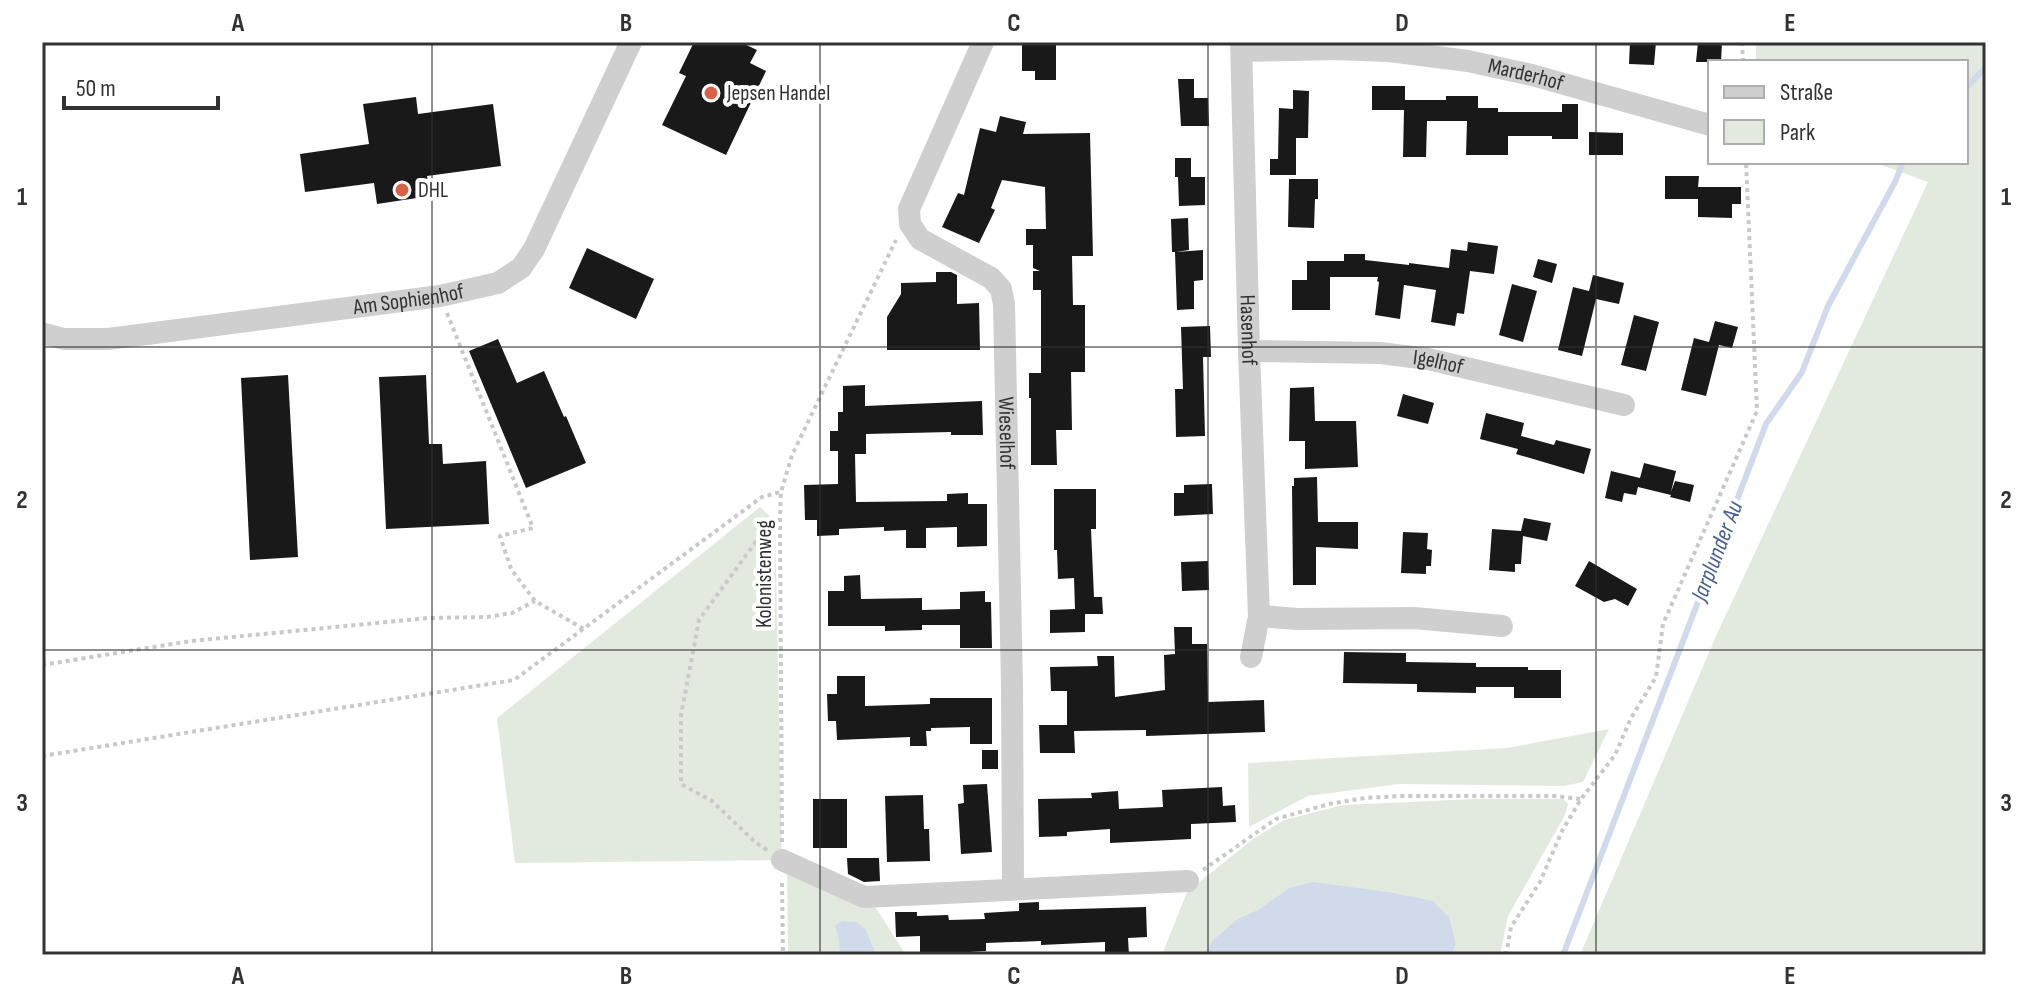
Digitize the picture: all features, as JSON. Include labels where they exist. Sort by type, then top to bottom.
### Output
[{"type":"street","name":"Am Sophienhof","points":[[42,333],[64,339],[108,339],[440,296],[498,283],[521,268],[534,249],[631,42]]},
{"type":"street","points":[[910,224],[909,209],[915,193],[983,42]]},
{"type":"street","name":"Marderhof","points":[[1242,46],[1389,51],[1468,61],[1532,75],[1708,124]]},
{"type":"street","name":"Hasenhof","points":[[1242,46],[1259,616],[1251,657]]},
{"type":"street","name":"Wieselhof","points":[[910,224],[920,239],[991,278],[1001,289],[1004,304],[1013,889]]},
{"type":"street","name":"Igelhof","points":[[1249,351],[1380,353],[1428,359],[1624,405]]},
{"type":"street","points":[[1259,616],[1298,619],[1414,618],[1502,626]]},
{"type":"street","points":[[782,860],[864,897],[1188,881]]},
{"type":"path","points":[[1506,955],[1511,927],[1540,882],[1562,831],[1581,799],[1615,755],[1631,718],[1656,677],[1663,624],[1757,411],[1746,164]]},
{"type":"path","name":"Kolonistenweg","points":[[783,955],[781,492],[799,440],[896,239],[910,224]]},
{"type":"path","points":[[440,296],[533,528],[500,536],[511,569],[535,601],[584,629]]},
{"type":"path","points":[[42,756],[514,680],[762,497],[781,492]]},
{"type":"path","points":[[780,519],[768,525],[699,620],[681,715],[681,784],[712,801],[755,842],[782,860]]},
{"type":"path","points":[[42,665],[191,641],[428,618],[487,617],[512,613],[535,601]]},
{"type":"path","points":[[1188,881],[1276,819],[1329,804],[1401,796],[1557,796],[1581,799]]},
{"type":"green space","points":[[1756,42],[1986,42],[1986,955],[1580,955],[1716,636],[1928,182],[1878,164],[1968,164],[1968,60],[1756,60]]},
{"type":"green space","points":[[760,507],[775,521],[782,860],[515,863],[497,718]]},
{"type":"green space","points":[[1609,729],[1583,782],[1564,786],[1399,784],[1308,796],[1249,827],[1248,763],[1507,748]]},
{"type":"green space","points":[[1563,799],[1568,804],[1565,815],[1508,916],[1500,955],[1451,955],[1456,945],[1289,888],[1259,909],[1236,920],[1213,940],[1203,955],[1162,955],[1187,892],[1253,839],[1284,820],[1343,805]]},
{"type":"green space","points":[[787,871],[876,908],[906,955],[788,955]]},
{"type":"water","points":[[1313,882],[1433,901],[1449,917],[1456,945],[1451,955],[1203,955],[1213,940],[1236,920],[1259,909],[1289,888]]},
{"type":"water","points":[[842,921],[857,922],[866,930],[876,955],[840,955],[835,926]]},
{"type":"building","points":[[694,42],[740,42],[757,50],[750,63],[766,71],[726,155],[662,125],[686,76],[679,73]]},
{"type":"building","points":[[1630,42],[1656,42],[1654,65],[1629,64]]},
{"type":"building","points":[[1698,42],[1722,42],[1721,60],[1696,62]]},
{"type":"building","points":[[1022,44],[1056,44],[1056,80],[1035,80],[1035,71],[1022,71]]},
{"type":"building","points":[[1178,79],[1194,79],[1194,98],[1208,98],[1209,126],[1181,126]]},
{"type":"building","points":[[1372,86],[1405,86],[1405,100],[1478,96],[1478,108],[1498,108],[1498,112],[1562,112],[1562,104],[1578,104],[1578,139],[1508,136],[1508,155],[1466,155],[1467,121],[1427,121],[1426,157],[1403,157],[1404,110],[1372,110]]},
{"type":"building","points":[[1293,90],[1309,91],[1308,138],[1296,138],[1296,175],[1270,175],[1270,159],[1278,159],[1279,108],[1293,109]]},
{"type":"building","points":[[416,97],[418,114],[493,104],[501,166],[427,176],[430,196],[377,204],[374,183],[305,192],[300,154],[369,144],[363,104]]},
{"type":"building","points":[[1000,116],[1026,122],[1023,134],[1090,133],[1093,256],[1072,256],[1073,305],[1085,305],[1085,372],[1071,372],[1072,430],[1056,430],[1057,465],[1031,465],[1029,373],[1041,373],[1041,290],[1033,290],[1033,271],[1040,271],[1033,268],[1033,245],[1026,245],[1026,229],[1046,229],[1045,187],[1002,180],[991,208],[995,210],[979,243],[942,227],[958,193],[964,195],[980,128],[996,132]]},
{"type":"building","points":[[1589,132],[1623,133],[1623,155],[1589,155]]},
{"type":"building","points":[[1175,158],[1191,158],[1191,177],[1205,177],[1205,205],[1179,206]]},
{"type":"building","points":[[1665,176],[1699,176],[1698,187],[1741,187],[1741,204],[1732,204],[1732,218],[1698,217],[1698,199],[1665,199]]},
{"type":"building","points":[[1289,179],[1318,179],[1314,228],[1288,227]]},
{"type":"building","points":[[1188,218],[1189,250],[1176,252],[1203,250],[1203,280],[1194,281],[1194,309],[1177,310],[1171,219]]},
{"type":"building","points":[[1468,242],[1498,246],[1494,274],[1470,271],[1464,314],[1457,313],[1455,326],[1431,322],[1436,290],[1404,285],[1400,319],[1375,315],[1378,277],[1330,277],[1330,310],[1292,310],[1292,280],[1307,280],[1307,261],[1344,261],[1344,254],[1365,254],[1365,260],[1449,268],[1451,249],[1467,251]]},
{"type":"building","points":[[587,248],[654,279],[636,319],[569,288]]},
{"type":"building","points":[[1538,259],[1557,264],[1552,283],[1533,277]]},
{"type":"building","points":[[936,272],[957,275],[957,304],[979,303],[980,350],[887,350],[887,317],[901,294],[901,283],[936,282]]},
{"type":"building","points":[[1593,275],[1624,283],[1619,304],[1596,299],[1582,356],[1558,350],[1573,287],[1589,291]]},
{"type":"building","points":[[1512,284],[1537,291],[1523,342],[1499,335]]},
{"type":"building","points":[[1634,315],[1659,322],[1646,371],[1621,365]]},
{"type":"building","points":[[1715,321],[1738,327],[1732,348],[1719,345],[1706,396],[1681,390],[1694,338],[1709,342]]},
{"type":"building","points":[[1210,326],[1211,357],[1203,357],[1205,436],[1176,437],[1175,389],[1183,389],[1181,327]]},
{"type":"building","points":[[498,339],[517,383],[544,371],[586,463],[526,488],[469,351]]},
{"type":"building","points":[[288,375],[298,557],[250,560],[241,378]]},
{"type":"building","points":[[426,375],[429,444],[442,444],[443,464],[486,461],[489,524],[386,529],[379,377]]},
{"type":"building","points":[[865,385],[865,406],[982,401],[983,435],[951,435],[951,432],[866,434],[866,454],[855,454],[856,502],[947,501],[947,494],[968,493],[968,504],[987,504],[987,546],[957,547],[957,527],[926,528],[926,548],[906,548],[906,530],[884,531],[884,527],[839,529],[839,535],[817,536],[817,520],[805,520],[804,485],[838,484],[838,451],[830,451],[830,431],[838,431],[838,412],[843,412],[843,386]]},
{"type":"building","points":[[1314,387],[1315,421],[1356,421],[1358,467],[1305,469],[1305,441],[1289,441],[1290,388]]},
{"type":"building","points":[[1403,394],[1434,403],[1428,424],[1397,416]]},
{"type":"building","points":[[1486,413],[1524,423],[1521,436],[1554,445],[1556,440],[1591,449],[1584,474],[1516,454],[1518,449],[1480,439]]},
{"type":"building","points":[[1644,463],[1676,471],[1671,492],[1675,481],[1694,485],[1690,502],[1638,487],[1636,495],[1624,493],[1622,502],[1605,498],[1611,471],[1640,478]]},
{"type":"building","points":[[1317,477],[1318,522],[1358,522],[1358,549],[1316,547],[1316,585],[1293,585],[1292,486],[1294,478]]},
{"type":"building","points":[[1212,484],[1213,514],[1174,516],[1174,493],[1184,493],[1184,485]]},
{"type":"building","points":[[1054,489],[1096,489],[1096,529],[1091,529],[1094,597],[1102,597],[1103,614],[1085,614],[1085,632],[1050,633],[1050,610],[1075,609],[1074,578],[1058,579],[1057,550],[1054,550]]},
{"type":"building","points":[[1524,518],[1551,523],[1547,541],[1523,536],[1521,564],[1515,564],[1515,572],[1489,570],[1492,529],[1521,531]]},
{"type":"building","points":[[1403,532],[1428,533],[1427,549],[1432,550],[1431,566],[1426,566],[1426,574],[1401,573]]},
{"type":"building","points":[[1208,561],[1209,590],[1182,591],[1181,562]]},
{"type":"building","points":[[1589,561],[1637,589],[1628,606],[1615,599],[1604,602],[1575,586]]},
{"type":"building","points":[[860,575],[861,599],[922,598],[922,610],[960,609],[960,592],[985,591],[985,602],[991,602],[992,648],[960,648],[960,625],[922,625],[922,630],[885,631],[885,626],[828,626],[828,591],[844,591],[844,576]]},
{"type":"building","points":[[1174,627],[1192,627],[1192,644],[1207,644],[1208,702],[1264,700],[1265,732],[1146,736],[1146,730],[1074,731],[1075,753],[1040,753],[1039,725],[1067,725],[1067,691],[1051,691],[1050,667],[1098,666],[1097,656],[1114,656],[1115,697],[1165,690],[1164,655],[1175,654]]},
{"type":"building","points":[[1344,652],[1406,653],[1406,662],[1476,663],[1476,667],[1561,670],[1561,698],[1514,698],[1514,687],[1476,687],[1476,693],[1417,692],[1417,684],[1343,683]]},
{"type":"building","points":[[837,676],[865,676],[865,706],[930,704],[930,698],[992,698],[992,744],[970,744],[970,727],[931,728],[931,731],[926,731],[927,746],[910,746],[910,737],[837,740],[836,721],[828,721],[827,694],[837,694]]},
{"type":"building","points":[[982,750],[998,750],[998,769],[982,769]]},
{"type":"building","points":[[987,784],[992,852],[961,854],[958,804],[964,803],[963,785]]},
{"type":"building","points":[[1222,787],[1223,806],[1235,805],[1236,822],[1191,824],[1191,839],[1110,843],[1110,829],[1039,837],[1038,799],[1092,798],[1091,793],[1118,791],[1119,809],[1163,807],[1162,790]]},
{"type":"building","points":[[923,795],[924,829],[929,829],[930,861],[887,862],[885,796]]},
{"type":"building","points":[[813,799],[847,799],[847,848],[813,848]]},
{"type":"building","points":[[847,858],[879,858],[880,881],[864,882],[848,874]]},
{"type":"building","points":[[1039,902],[1039,910],[1146,907],[1147,937],[1128,938],[1129,955],[1105,955],[1105,942],[1041,945],[1041,941],[986,943],[986,951],[920,955],[920,936],[896,937],[895,912],[917,912],[917,916],[948,915],[949,920],[985,919],[984,913],[1019,911],[1019,903]]},
{"type":"waterway","name":"Jarplunder Au","points":[[1968,86],[1986,67]]},
{"type":"waterway","name":"Jarplunder Au","points":[[1563,955],[1766,424],[1802,372],[1828,306],[1902,164]]},
{"type":"place","name":"Jepsen Handel","points":[[711,93]]},
{"type":"place","name":"DHL","points":[[402,190]]}]
